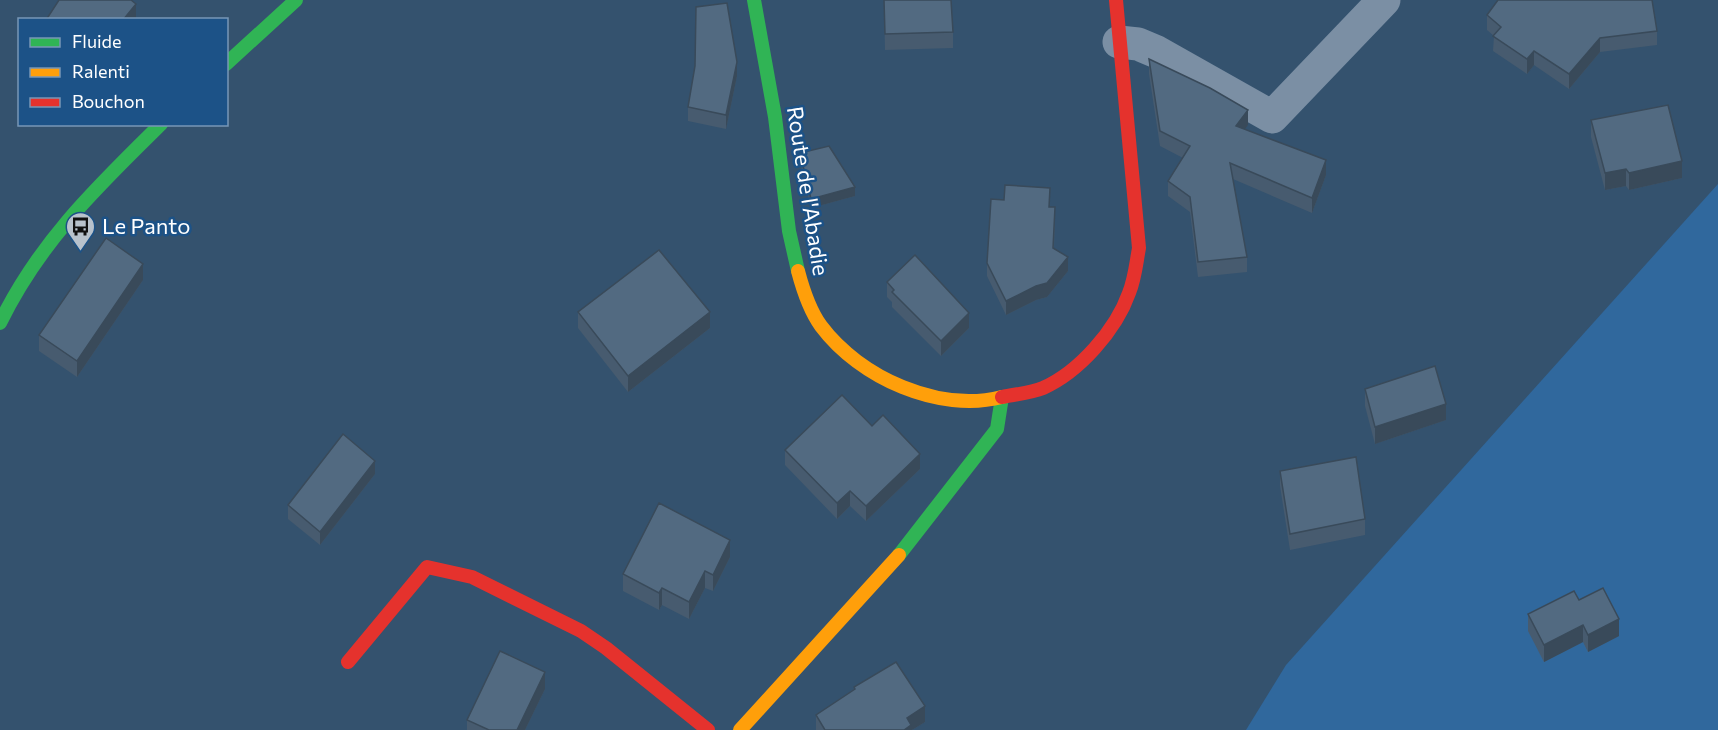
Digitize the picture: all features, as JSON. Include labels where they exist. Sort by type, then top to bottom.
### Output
[{"type":"street","points":[[228,62],[296,0]]},
{"type":"street","name":"Route de l'Abadie","points":[[754,0],[776,126],[794,256],[799,280],[821,326],[860,364],[887,380],[915,391],[979,402],[1045,388],[1074,368],[1104,338],[1123,308],[1134,279],[1139,248],[1116,0]]},
{"type":"street","points":[[1119,42],[1138,44],[1157,52],[1272,117],[1384,0]]},
{"type":"street","points":[[0,323],[8,304],[44,249],[104,180],[159,126]]},
{"type":"street","points":[[740,730],[909,544],[997,429],[1002,397]]},
{"type":"street","points":[[348,662],[427,567],[472,577],[580,631],[606,648],[708,730]]},
{"type":"shaded area","points":[[1718,184],[1718,730],[1246,730],[1286,665]]},
{"type":"building","points":[[59,0],[131,0],[136,4],[125,18],[47,18]]},
{"type":"building","points":[[884,0],[951,0],[953,32],[885,34]]},
{"type":"building","points":[[1498,0],[1652,0],[1657,31],[1600,38],[1569,74],[1534,51],[1527,59],[1493,36],[1501,27],[1487,15]]},
{"type":"building","points":[[727,3],[737,62],[726,115],[688,107],[695,66],[696,7]]},
{"type":"building","points":[[1149,59],[1210,88],[1248,110],[1236,126],[1326,160],[1312,198],[1230,163],[1247,257],[1198,262],[1190,197],[1168,181],[1190,146],[1160,131]]},
{"type":"building","points":[[1668,105],[1682,161],[1629,173],[1626,169],[1605,173],[1591,120]]},
{"type":"building","points":[[829,146],[855,187],[811,199],[800,153]]},
{"type":"building","points":[[1005,185],[1050,188],[1049,207],[1055,207],[1053,248],[1068,257],[1047,283],[1006,301],[987,263],[991,199],[1004,200]]},
{"type":"building","points":[[106,238],[143,264],[77,361],[39,335]]},
{"type":"building","points":[[659,250],[710,312],[628,376],[578,312]]},
{"type":"building","points":[[915,255],[969,313],[941,341],[892,292],[894,290],[887,282]]},
{"type":"building","points":[[1435,366],[1446,404],[1375,427],[1365,389]]},
{"type":"building","points":[[842,395],[872,426],[883,415],[920,454],[866,506],[850,491],[837,503],[785,450]]},
{"type":"building","points":[[343,434],[375,461],[320,532],[288,505]]},
{"type":"building","points":[[1356,457],[1365,519],[1290,534],[1280,471]]},
{"type":"building","points":[[659,503],[730,540],[713,575],[705,571],[689,602],[662,588],[659,593],[623,574]]},
{"type":"building","points":[[1603,588],[1619,619],[1588,635],[1583,625],[1544,645],[1528,614],[1574,591],[1579,600]]},
{"type":"building","points":[[500,651],[545,672],[517,730],[489,730],[467,720]]},
{"type":"building","points":[[896,662],[925,706],[907,718],[911,725],[904,730],[825,730],[816,715],[855,689],[854,687]]},
{"type":"traffic: fast","points":[[228,62],[296,0]]},
{"type":"traffic: fast","points":[[754,0],[775,117],[789,231],[798,271]]},
{"type":"traffic: fast","points":[[0,323],[33,266],[72,216],[159,126]]},
{"type":"traffic: fast","points":[[899,555],[997,429],[1002,397]]},
{"type":"traffic: slow","points":[[798,271],[807,300],[821,326],[837,345],[879,376],[927,395],[953,400],[978,401],[1002,397]]},
{"type":"traffic: slow","points":[[740,730],[899,555]]},
{"type":"traffic: jam","points":[[1002,397],[1043,388],[1070,372],[1083,361],[1115,321],[1133,282],[1139,248],[1116,0]]},
{"type":"traffic: jam","points":[[348,662],[427,567],[472,577],[581,631],[606,648],[708,730]]},
{"type":"place","name":"Le Panto","points":[[81,252]]}]
